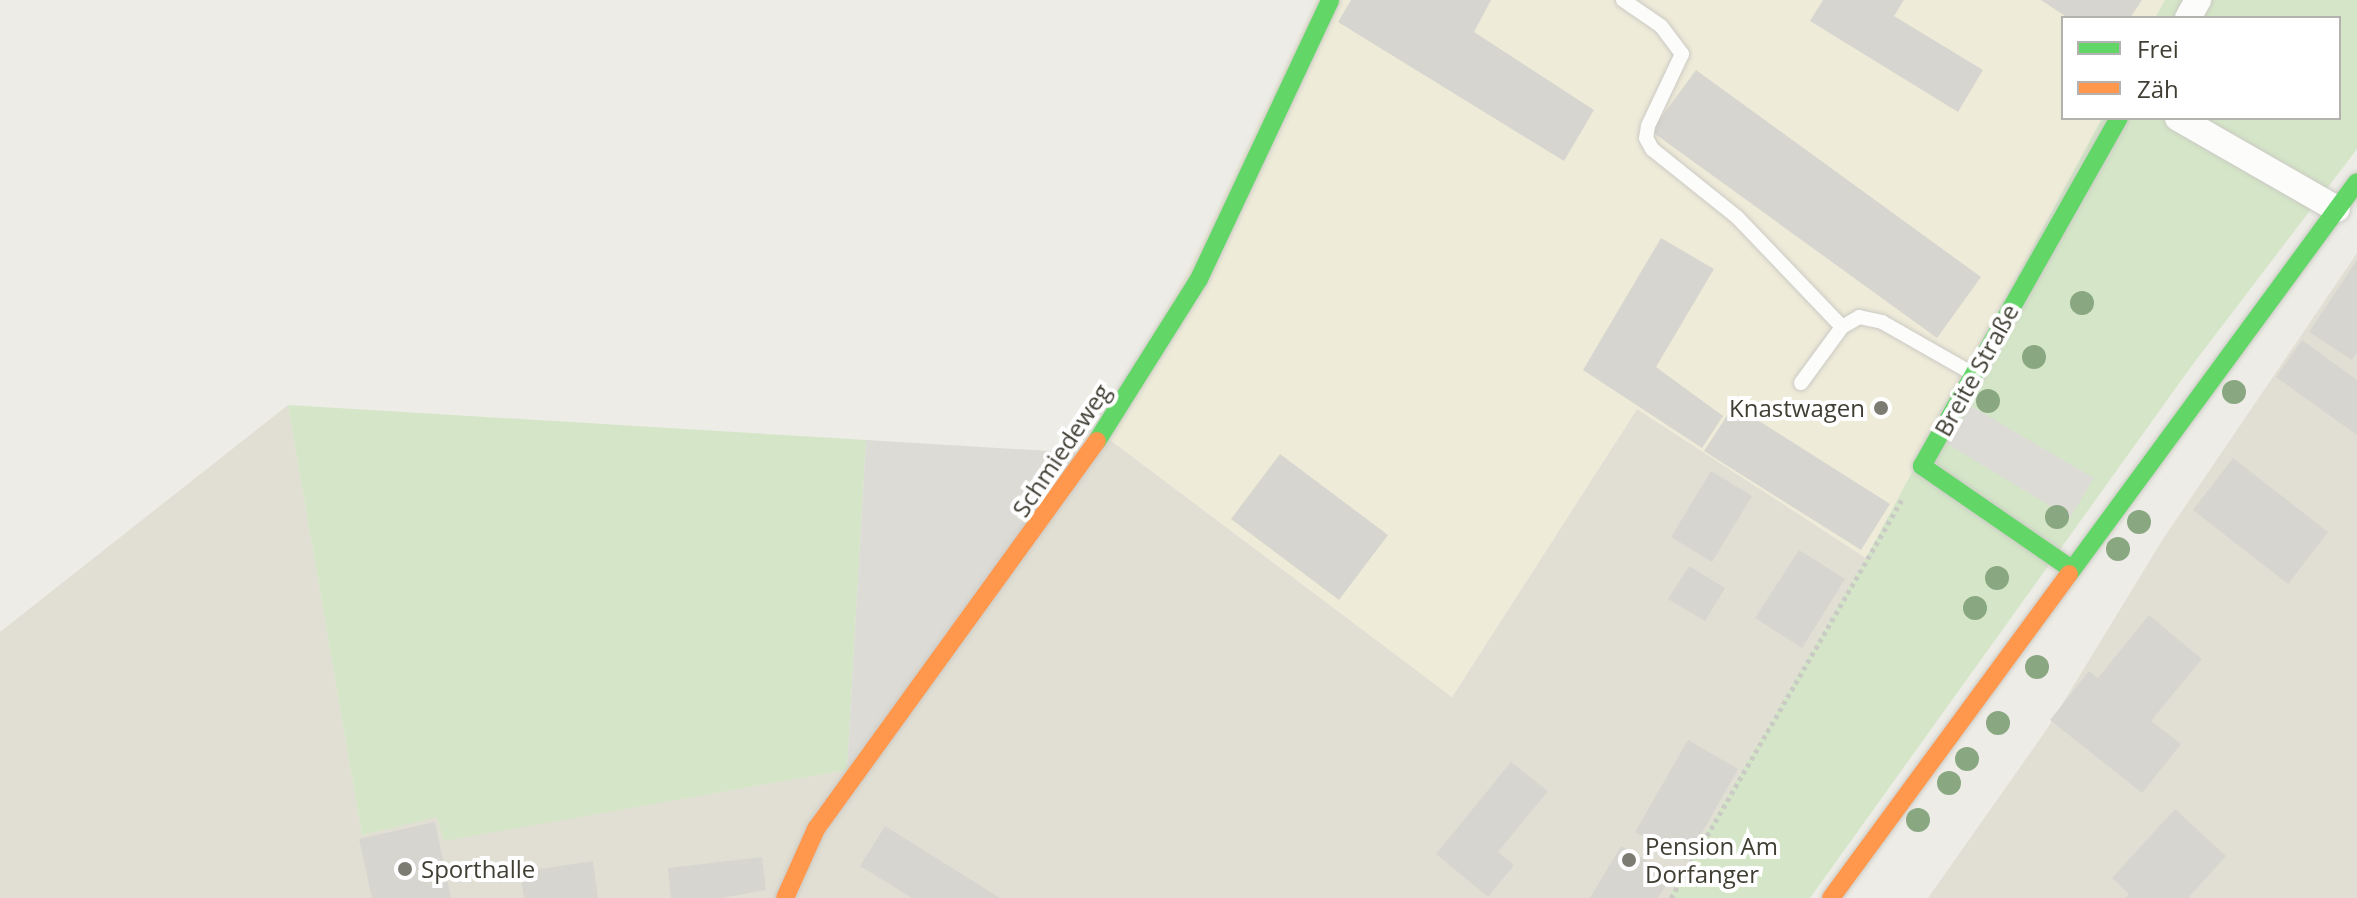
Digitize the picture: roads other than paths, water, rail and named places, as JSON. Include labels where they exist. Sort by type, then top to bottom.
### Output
[{"type":"street","name":"Schmiedeweg","points":[[785,898],[816,829],[1068,488],[1199,279],[1330,0]]},
{"type":"street","name":"Breite Straße","points":[[2070,568],[1922,466],[2118,120]]},
{"type":"street","points":[[2181,120],[2337,209]]},
{"type":"street","points":[[1831,898],[2070,568],[2357,182]]},
{"type":"lane","points":[[1623,0],[1661,26],[1682,54],[1648,126],[1646,138],[1652,149],[1737,217],[1842,327]]},
{"type":"lane","points":[[1801,383],[1842,327],[1859,317],[1882,322],[1973,375]]},
{"type":"place","name":"Knastwagen","points":[[1881,408]]},
{"type":"place","name":"Pension Am Dorfanger","points":[[1629,860]]},
{"type":"place","name":"Sporthalle","points":[[405,869]]}]
